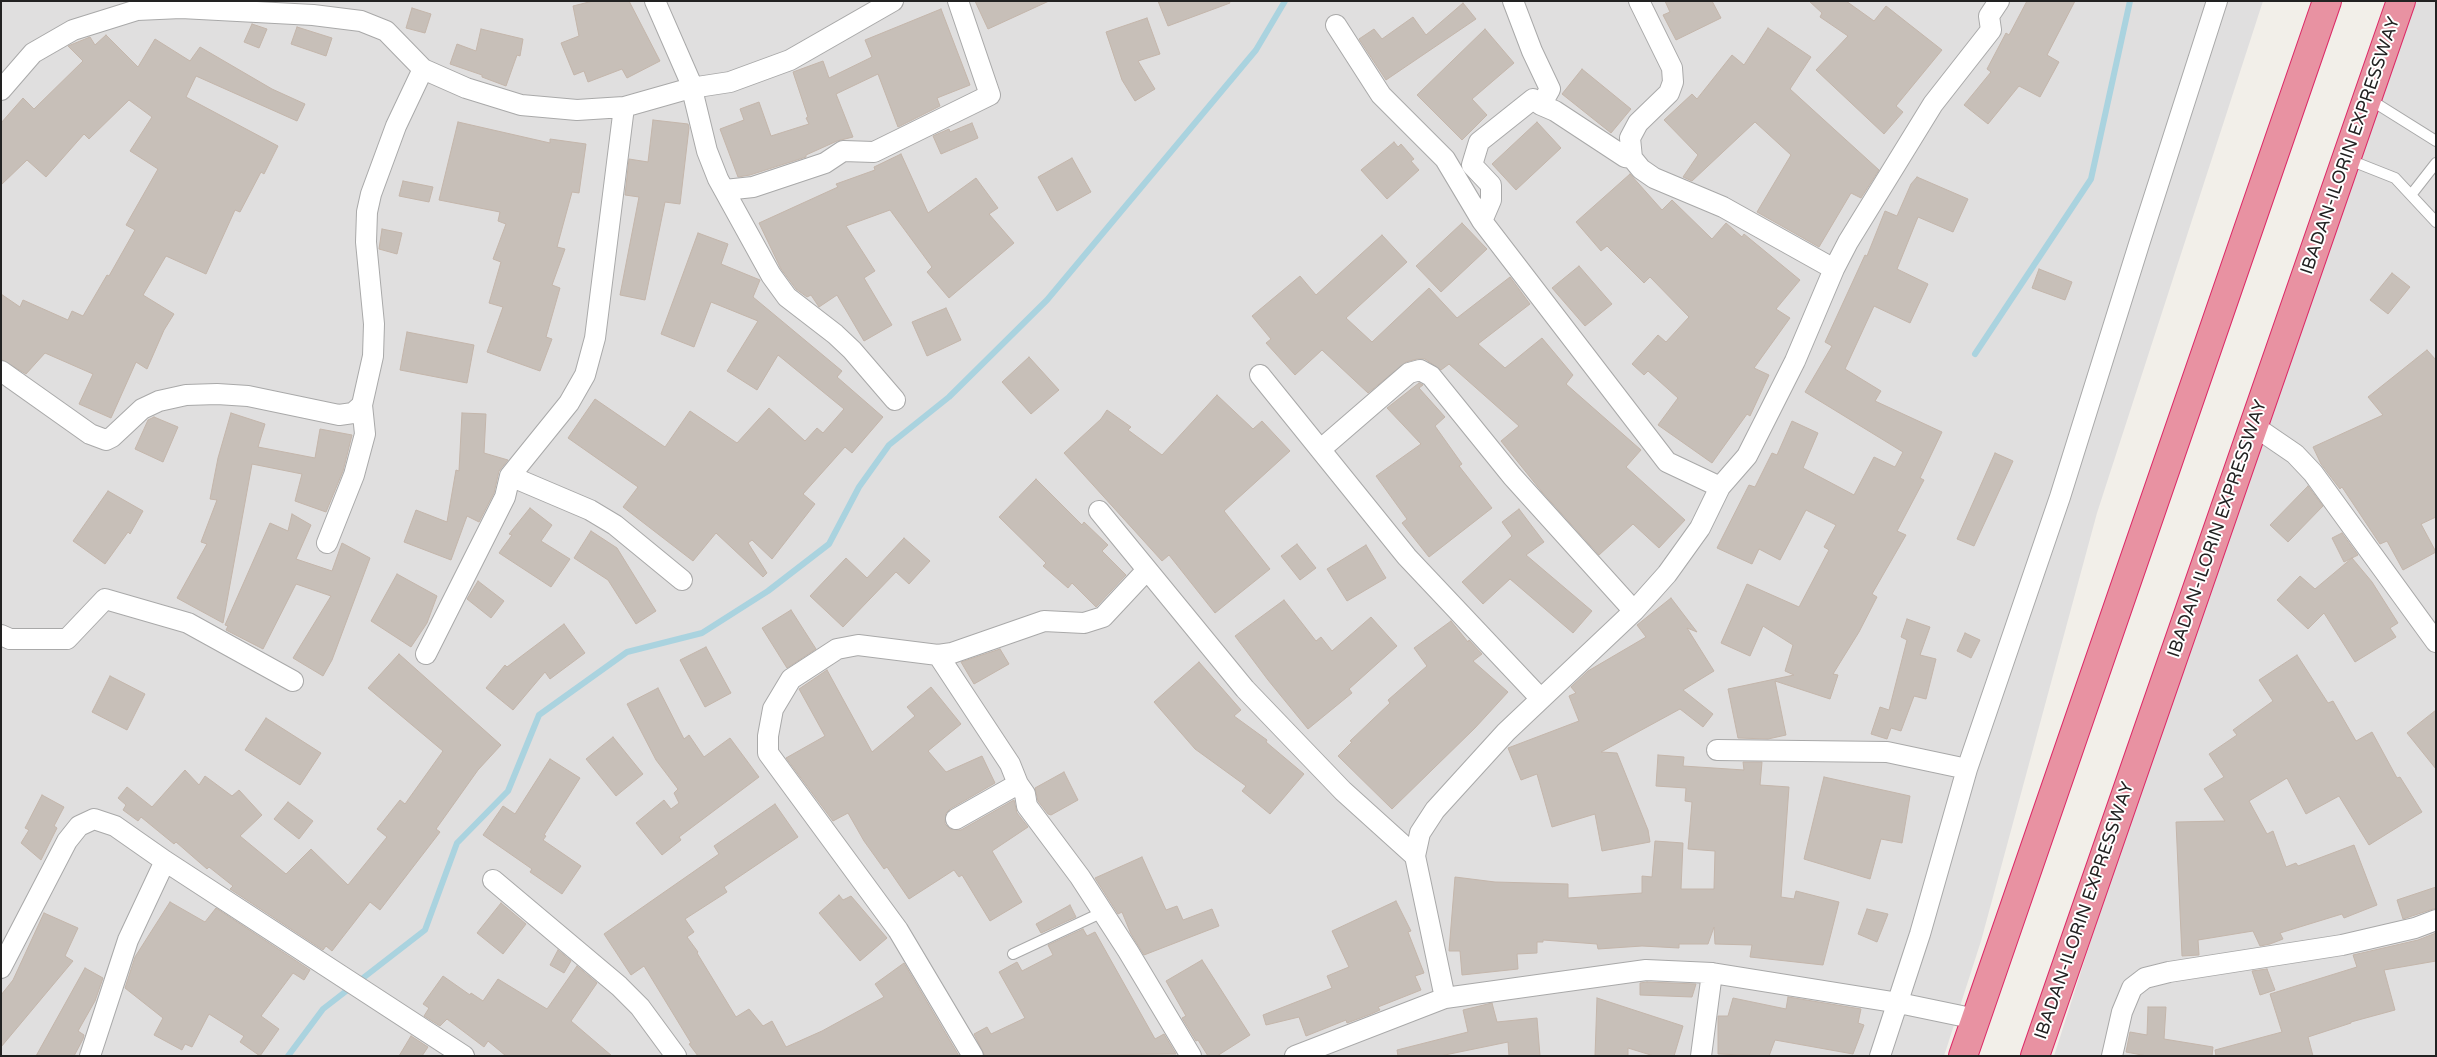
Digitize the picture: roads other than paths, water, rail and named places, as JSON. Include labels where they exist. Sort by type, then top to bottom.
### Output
[{"type":"highway","points":[[1963,1056],[2327,1]]},
{"type":"highway","name":"IBADAN-ILORIN EXPRESSWAY","points":[[2035,1056],[2401,1]]},
{"type":"street","points":[[655,1],[690,81],[707,151],[724,190],[772,275],[787,297],[846,344],[895,400]]},
{"type":"street","points":[[1,90],[33,53],[73,30],[136,5],[181,8],[312,8],[361,21],[386,31],[423,69],[466,88],[521,106],[576,110],[624,107],[691,88],[730,82],[790,60],[894,1]]},
{"type":"street","points":[[724,190],[752,187],[783,177],[825,163],[843,151],[874,152],[990,95],[958,1]]},
{"type":"street","points":[[1513,1],[1532,51],[1550,89],[1541,104]]},
{"type":"street","points":[[1638,1],[1672,68],[1673,82],[1669,94],[1638,123],[1630,138],[1632,158],[1641,169],[1654,178],[1723,207],[1834,269]]},
{"type":"street","points":[[1445,998],[1415,856],[1420,833],[1434,810],[1506,732],[1634,611],[1667,574],[1700,528],[1720,487],[1747,456],[1795,361],[1834,269],[1932,104],[1991,30],[1989,16],[1999,1]]},
{"type":"street","points":[[1880,1056],[1899,1003],[1967,769],[2060,497],[2217,1]]},
{"type":"street","points":[[1336,25],[1381,95],[1445,159],[1482,221],[1667,462],[1720,487]]},
{"type":"street","points":[[327,542],[354,475],[365,434],[362,406],[373,356],[366,242],[367,212],[371,194],[396,126],[423,69]]},
{"type":"street","points":[[1482,221],[1491,200],[1491,185],[1472,165],[1478,142],[1532,99],[1555,111],[1625,156],[1632,158]]},
{"type":"street","points":[[426,654],[505,497],[510,476],[569,403],[585,375],[596,338],[624,107]]},
{"type":"street","points":[[1321,449],[1409,373],[1420,370],[1431,376],[1512,476],[1634,611]]},
{"type":"street","points":[[1260,374],[1407,557],[1541,699]]},
{"type":"street","points":[[4,379],[90,434],[106,440],[112,437],[142,409],[159,401],[186,395],[248,396],[339,415],[353,413],[362,406]]},
{"type":"street","points":[[2254,426],[2295,454],[2312,473],[2436,642]]},
{"type":"street","points":[[510,476],[590,510],[607,520],[682,580]]},
{"type":"street","points":[[1099,511],[1244,689],[1343,791],[1415,856]]},
{"type":"street","points":[[973,1056],[898,930],[768,753],[773,709],[791,679],[837,649],[858,645],[938,655],[952,654],[1044,621],[1084,623],[1102,617],[1146,571]]},
{"type":"street","points":[[1,635],[10,640],[67,639],[105,600],[188,623],[293,681]]},
{"type":"street","points":[[938,655],[1010,764],[1018,784],[1025,794],[1027,806],[1080,877],[1103,912],[1191,1056]]},
{"type":"street","points":[[1717,750],[1887,752],[1967,769]]},
{"type":"street","points":[[956,819],[1018,784]]},
{"type":"street","points":[[1,968],[67,841],[79,826],[94,819],[115,826],[165,862],[464,1056]]},
{"type":"street","points":[[90,1056],[128,940],[165,862]]},
{"type":"street","points":[[493,880],[619,986],[645,1013],[676,1056]]},
{"type":"street","points":[[2112,1056],[2122,1012],[2132,988],[2145,978],[2169,972],[2342,945],[2415,928],[2436,920]]},
{"type":"street","points":[[1295,1056],[1445,998],[1646,970],[1712,973],[1899,1003],[1976,1019]]},
{"type":"street","points":[[1701,1056],[1712,973]]},
{"type":"lane","points":[[2368,98],[2436,140]]},
{"type":"lane","points":[[2347,159],[2396,178],[2436,222]]},
{"type":"lane","points":[[2411,195],[2436,163]]},
{"type":"lane","points":[[1013,954],[1103,912]]},
{"type":"waterway","points":[[288,1056],[323,1009],[425,930],[457,843],[508,791],[539,715],[627,652],[702,633],[768,591],[829,544],[859,487],[889,445],[949,397],[1047,300],[1256,50],[1285,1]]},
{"type":"waterway","points":[[1975,354],[2091,179],[2130,1]]}]
